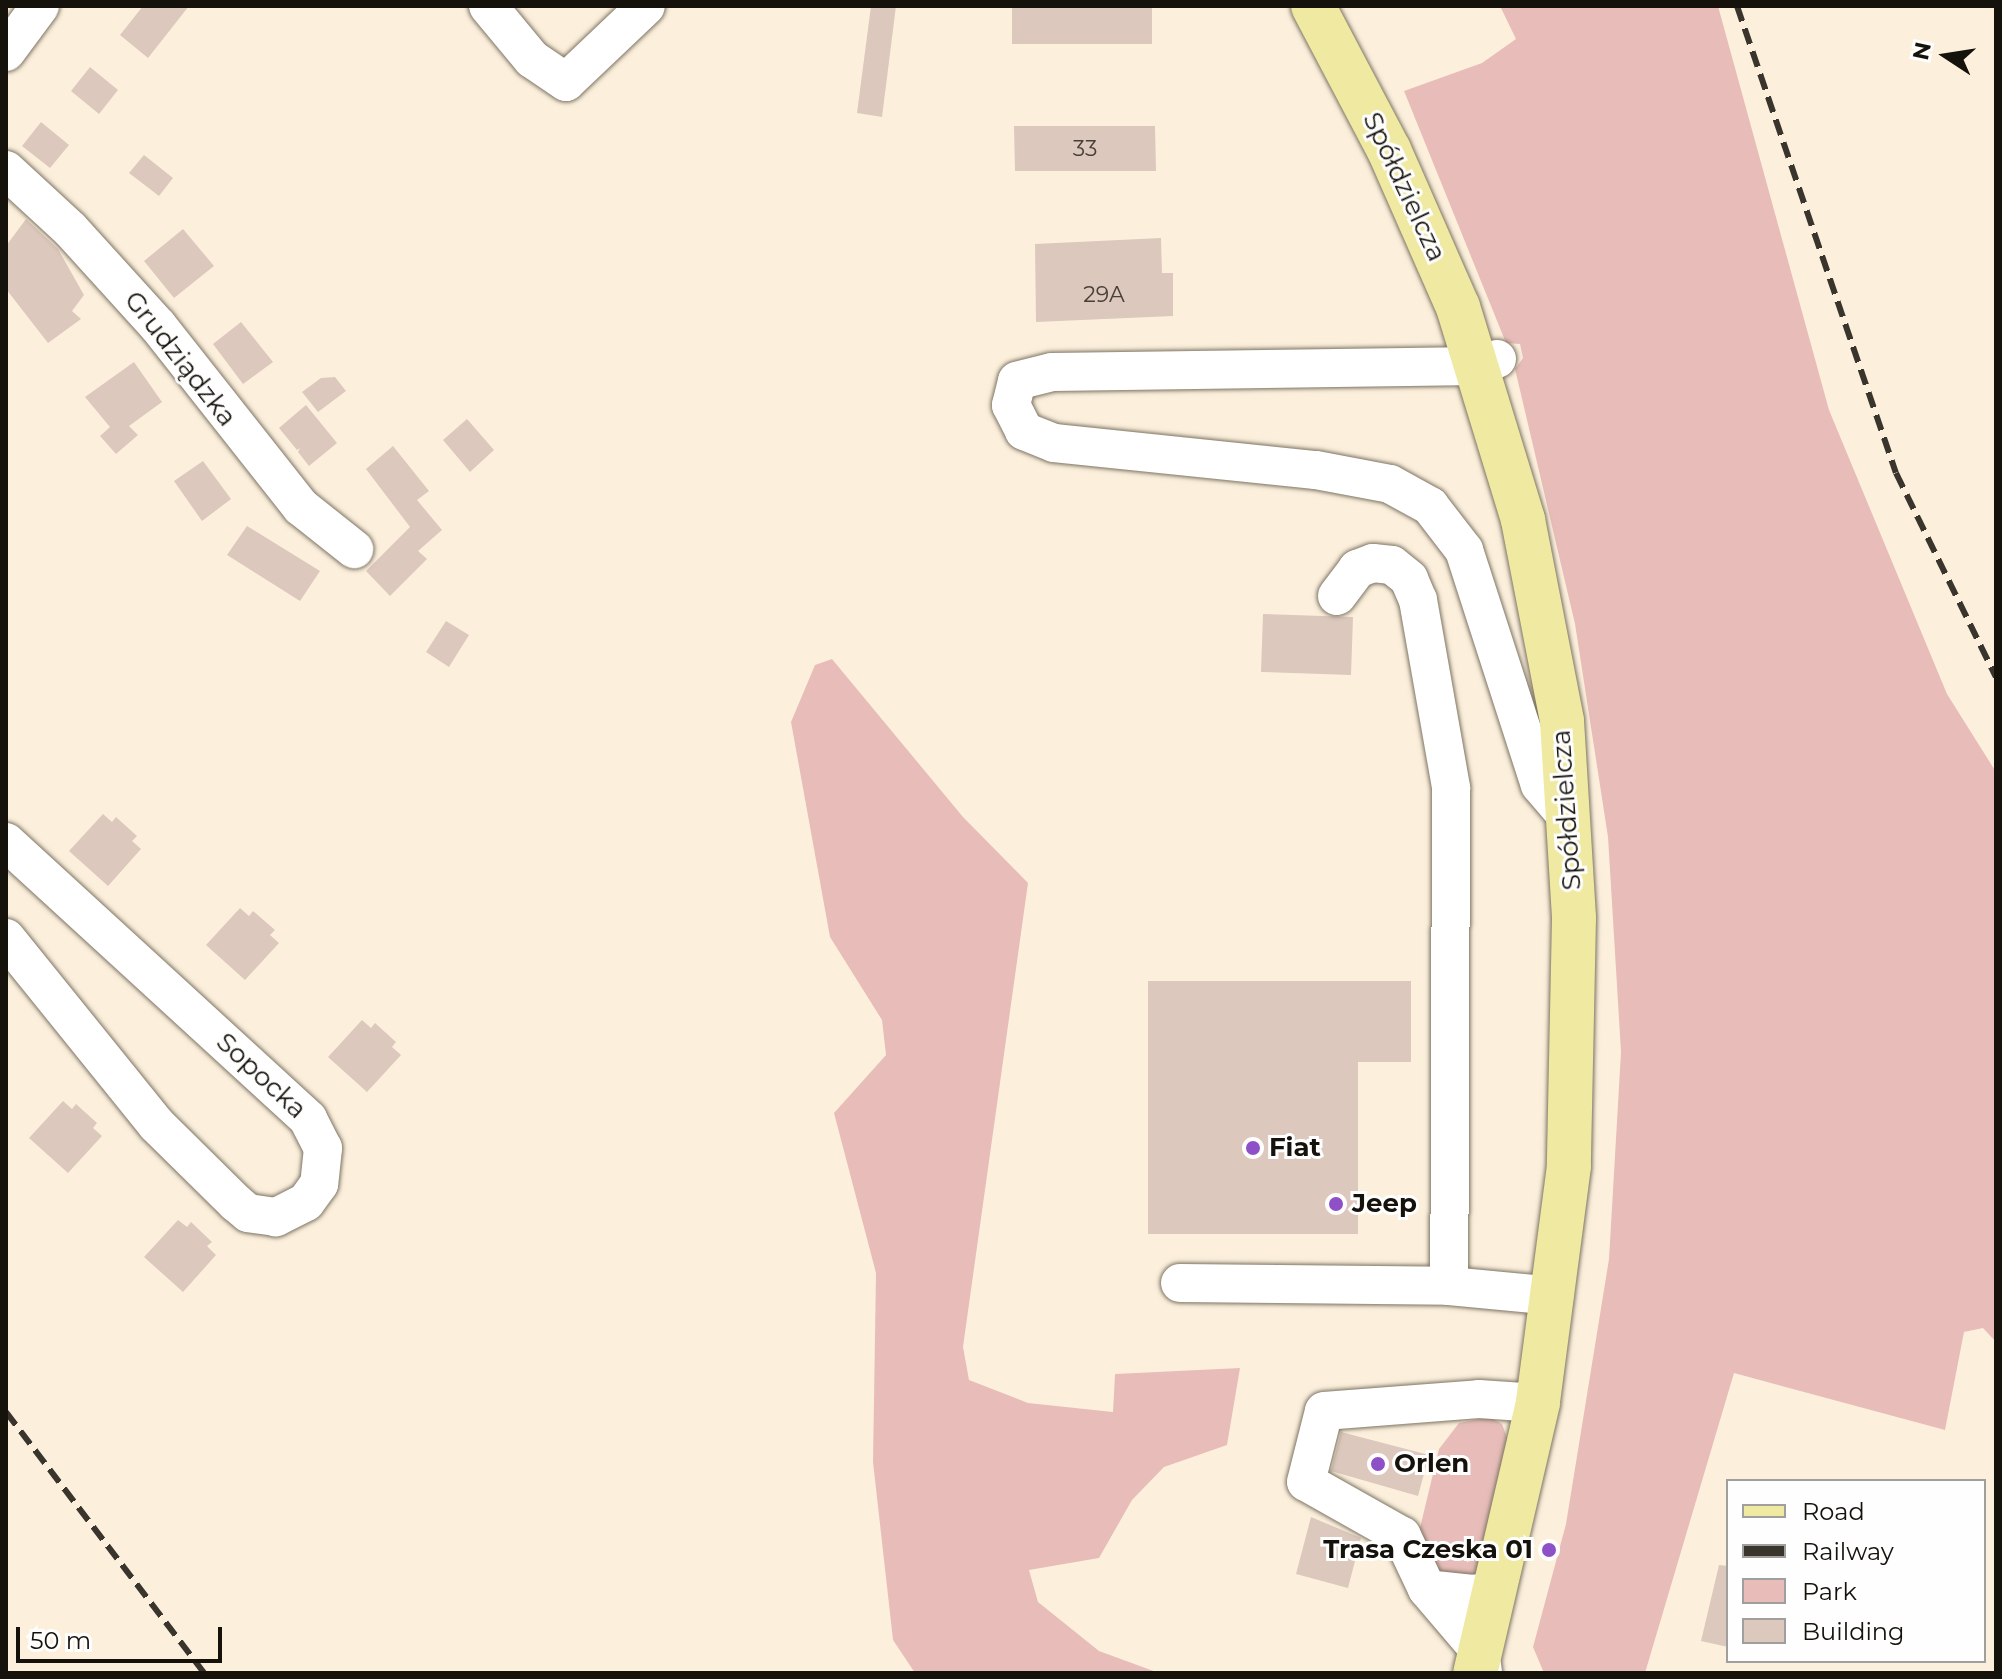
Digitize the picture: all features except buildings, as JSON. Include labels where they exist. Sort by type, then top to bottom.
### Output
[{"type":"main road","name":"Spółdzielcza","points":[[1313,6],[1435,249],[1487,362],[1544,610],[1562,721],[1570,820],[1572,1101],[1555,1296],[1538,1403],[1480,1666]]},
{"type":"street","points":[[6,52],[40,6]]},
{"type":"street","points":[[488,6],[532,59],[566,82],[646,6]]},
{"type":"street","name":"Grudziądzka","points":[[6,170],[70,229],[158,326],[301,507],[354,549]]},
{"type":"street","points":[[1487,362],[1052,372],[1017,381],[1011,405],[1024,431],[1054,443],[1208,463],[1316,470],[1390,484],[1430,506],[1464,550],[1540,785],[1570,820]]},
{"type":"street","points":[[1337,596],[1357,569],[1373,563],[1392,565],[1409,579],[1418,600],[1451,788],[1449,1286]]},
{"type":"street","name":"Sopocka","points":[[6,842],[308,1119],[323,1148],[319,1184],[306,1202],[276,1217],[248,1213],[236,1203],[156,1124],[6,938]]},
{"type":"street","points":[[1180,1283],[1449,1286],[1555,1296]]},
{"type":"street","points":[[1480,1666],[1427,1589],[1402,1536],[1306,1482],[1324,1411],[1479,1399],[1538,1403]]},
{"type":"street","points":[[1427,1589],[1496,1591]]},
{"type":"green space","points":[[1500,6],[1718,6],[1829,410],[1947,694],[1996,772],[1996,1342],[1983,1328],[1964,1332],[1945,1430],[1734,1373],[1645,1673],[1544,1673],[1533,1647],[1566,1524],[1609,1259],[1621,1052],[1608,837],[1575,624],[1515,369],[1523,358],[1520,344],[1506,343],[1404,91],[1482,63],[1516,39]]},
{"type":"green space","points":[[832,659],[963,817],[1028,883],[963,1347],[969,1380],[1028,1403],[1113,1412],[1115,1374],[1240,1368],[1227,1445],[1164,1467],[1132,1500],[1099,1558],[1029,1570],[1038,1602],[1099,1651],[1159,1673],[915,1673],[893,1640],[873,1462],[876,1273],[834,1113],[886,1055],[882,1020],[830,937],[791,722],[815,665]]},
{"type":"green space","points":[[1490,1417],[1502,1424],[1508,1440],[1476,1578],[1437,1573],[1419,1532],[1439,1449],[1459,1423]]},
{"type":"railway","points":[[1737,6],[1896,473],[1996,677]]},
{"type":"railway","points":[[6,1412],[204,1673]]},
{"type":"place","name":"Fiat","points":[[1253,1148]]},
{"type":"place","name":"Jeep","points":[[1336,1204]]},
{"type":"place","name":"Orlen","points":[[1378,1464]]},
{"type":"place","name":"Trasa Czeska 01","points":[[1549,1550]]}]
